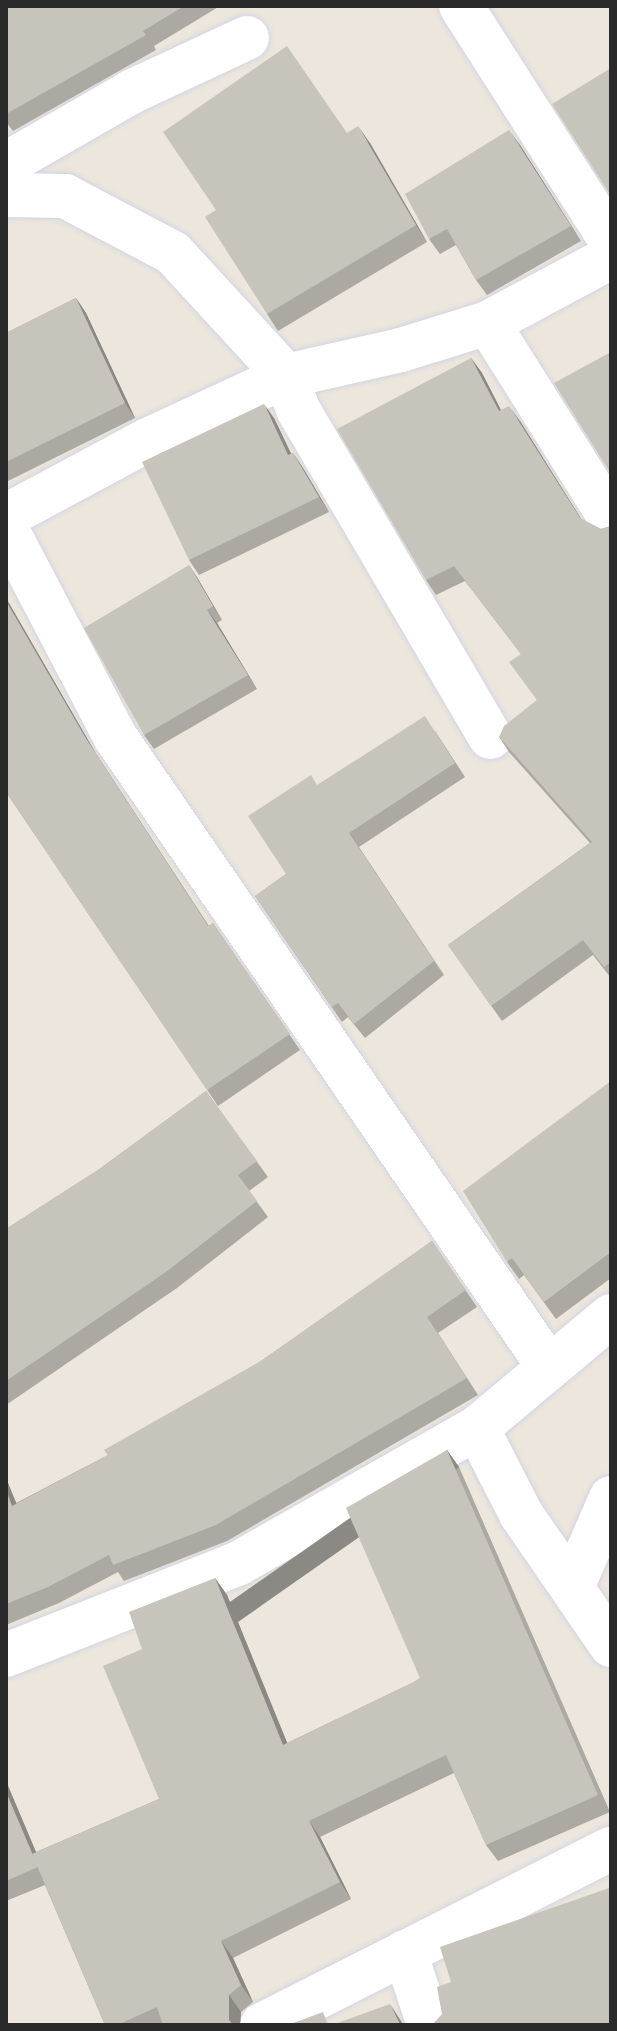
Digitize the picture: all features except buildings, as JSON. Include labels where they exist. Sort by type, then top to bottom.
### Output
[{"type":"street","points":[[461,6],[611,241]]},
{"type":"street","points":[[6,164],[131,92],[247,38]]},
{"type":"street","points":[[6,195],[65,196],[173,253],[286,376],[299,411],[490,737]]},
{"type":"street","points":[[6,516],[148,440],[286,376],[401,350],[488,323],[611,257]]},
{"type":"street","points":[[488,323],[611,519]]},
{"type":"street","points":[[6,528],[116,738],[549,1367]]},
{"type":"street","points":[[6,1655],[239,1563],[477,1428],[611,1316]]},
{"type":"street","points":[[477,1428],[521,1514],[573,1585],[611,1645]]},
{"type":"street","points":[[573,1585],[611,1498]]},
{"type":"street","points":[[262,2025],[611,1849]]},
{"type":"street","points":[[405,1952],[429,2025]]}]
